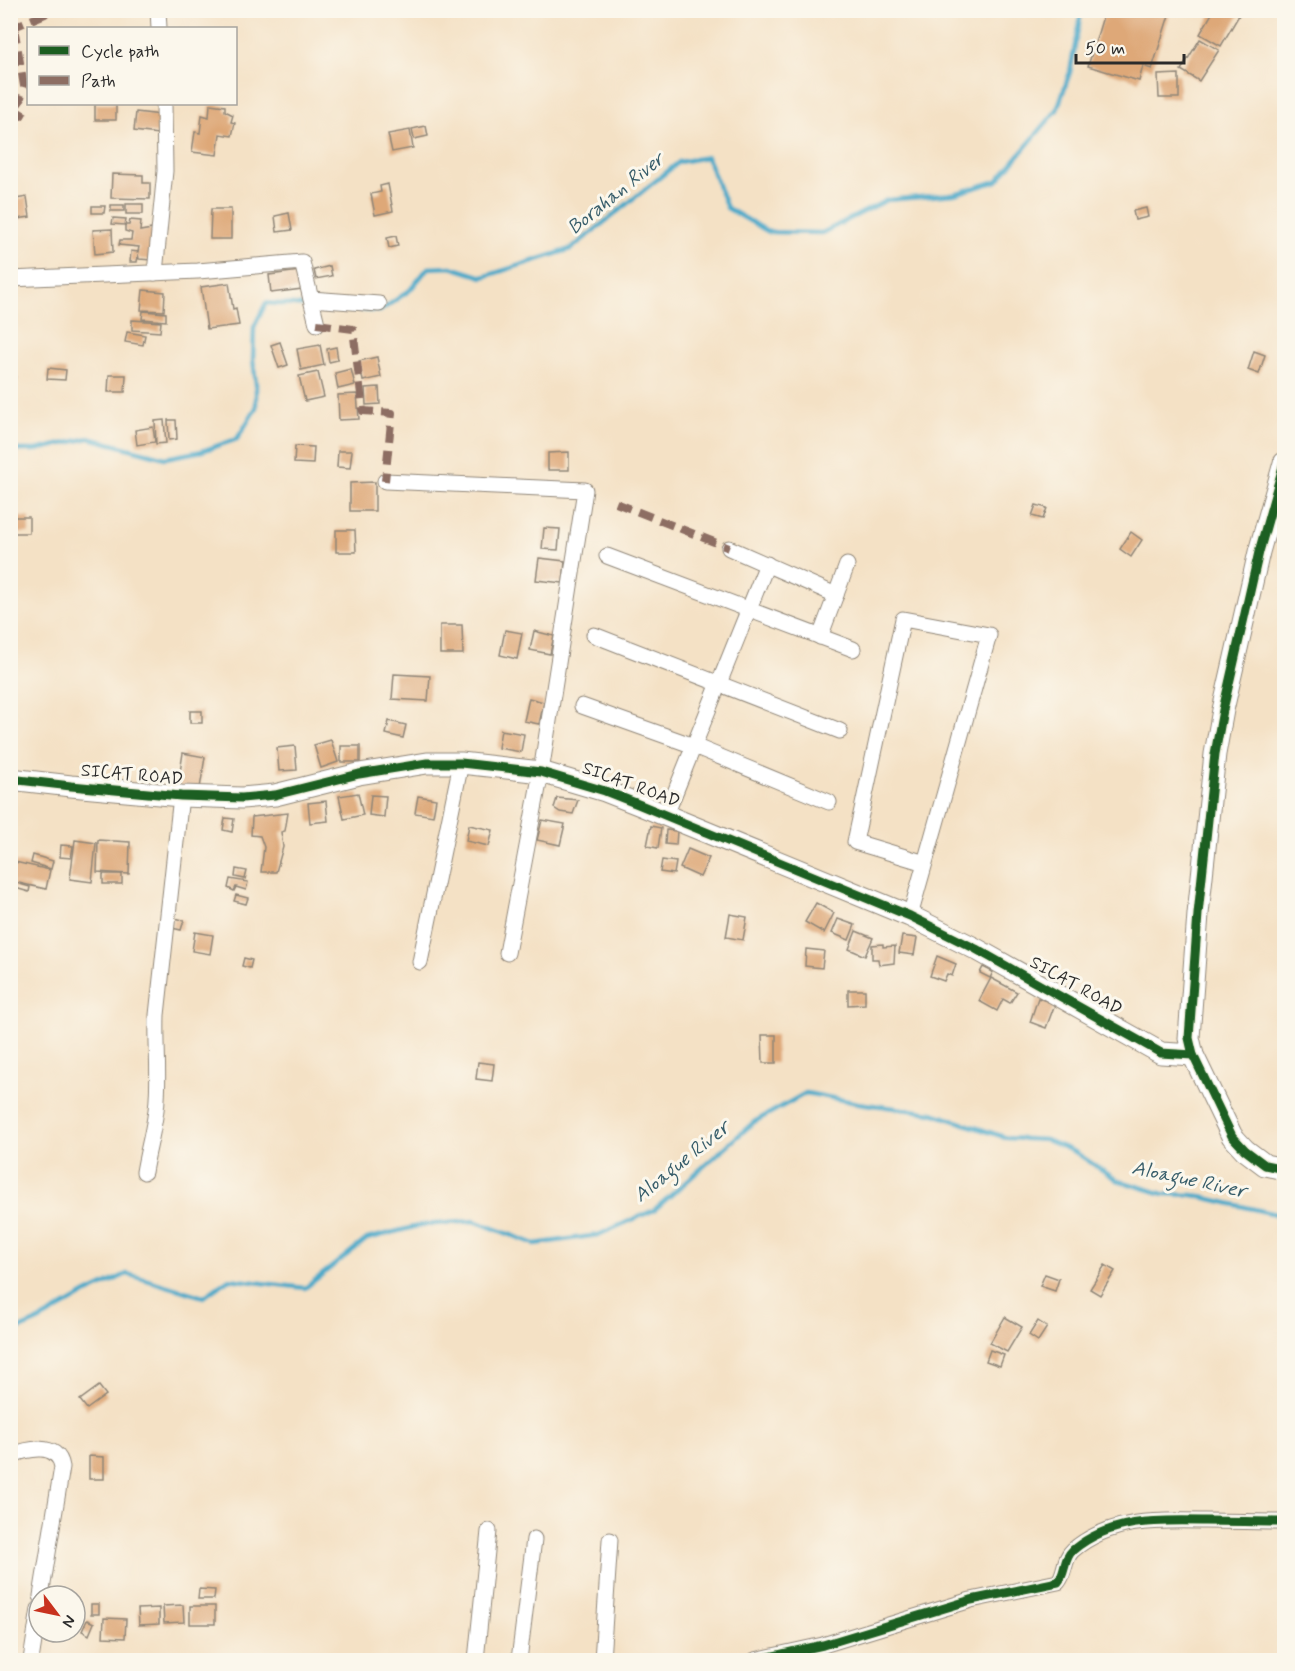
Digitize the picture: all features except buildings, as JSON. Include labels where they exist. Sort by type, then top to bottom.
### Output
[{"type":"street","points":[[158,10],[159,27]]},
{"type":"street","points":[[155,273],[165,171],[164,105]]},
{"type":"street","points":[[10,279],[198,271],[302,262],[317,324]]},
{"type":"street","points":[[311,299],[379,304]]},
{"type":"street","points":[[1284,463],[1259,552],[1215,754],[1198,914],[1189,1038],[1193,1055],[1232,1136],[1245,1150],[1265,1165],[1284,1169]]},
{"type":"street","points":[[385,481],[585,490],[541,772],[507,953]]},
{"type":"street","points":[[729,548],[836,595]]},
{"type":"street","points":[[608,556],[853,649]]},
{"type":"street","points":[[666,815],[767,564]]},
{"type":"street","points":[[820,637],[848,565]]},
{"type":"street","points":[[910,916],[925,863],[989,635],[903,619],[855,842],[925,863]]},
{"type":"street","points":[[594,635],[840,731]]},
{"type":"street","points":[[582,706],[694,746],[829,802]]},
{"type":"street","name":"SICAT ROAD","points":[[10,779],[181,796],[242,798],[275,795],[359,774],[427,763],[461,763],[541,772],[605,791],[910,916],[976,949],[1161,1053],[1193,1055]]},
{"type":"street","points":[[420,962],[461,763]]},
{"type":"street","points":[[144,1172],[157,1102],[157,1015],[181,796]]},
{"type":"street","points":[[10,1456],[27,1449],[49,1450],[58,1456],[62,1467],[43,1584]]},
{"type":"street","points":[[755,1660],[824,1645],[971,1600],[1058,1582],[1062,1578],[1065,1561],[1071,1551],[1097,1533],[1132,1522],[1159,1520],[1284,1522]]},
{"type":"street","points":[[476,1660],[489,1531]]},
{"type":"street","points":[[519,1660],[534,1539]]},
{"type":"street","points":[[602,1660],[610,1539]]},
{"type":"street","points":[[31,1660],[34,1644]]},
{"type":"waterway","name":"Borahan River","points":[[317,307],[380,311],[410,290],[428,268],[451,267],[483,277],[571,249],[679,162],[707,157],[727,208],[769,232],[822,233],[887,200],[954,194],[997,181],[1057,110],[1070,72],[1082,10]]},
{"type":"waterway","name":"Borahan River","points":[[10,450],[36,450],[89,438],[165,458],[202,451],[237,439],[256,408],[254,327],[266,303],[308,306]]},
{"type":"waterway","name":"Aloague River","points":[[10,1333],[38,1321],[87,1293],[127,1274],[204,1297],[229,1279],[305,1288],[367,1239],[422,1225],[474,1221],[535,1244],[598,1235],[654,1210],[754,1122],[806,1093],[932,1113],[1007,1138],[1046,1140],[1075,1152],[1117,1180],[1163,1194],[1193,1195],[1284,1216]]},
{"type":"marked path","points":[[10,26],[14,27],[45,14],[46,10]]},
{"type":"marked path","points":[[14,27],[24,86],[20,101]]},
{"type":"marked path","points":[[10,104],[20,101],[24,104],[25,109],[21,116],[10,114]]},
{"type":"marked path","points":[[317,324],[353,329],[363,411],[392,413],[385,481]]},
{"type":"marked path","points":[[616,503],[729,548]]},
{"type":"cycle path","points":[[1284,463],[1259,552],[1215,754],[1198,914],[1189,1038],[1193,1055],[1232,1136],[1245,1150],[1265,1165],[1284,1169]]},
{"type":"cycle path","points":[[10,779],[181,796],[242,798],[275,795],[359,774],[427,763],[461,763],[541,772],[605,791],[910,916],[976,949],[1161,1053],[1193,1055]]},
{"type":"cycle path","points":[[755,1660],[823,1645],[971,1600],[1058,1582],[1073,1550],[1103,1532],[1119,1526],[1153,1521],[1284,1522]]}]
